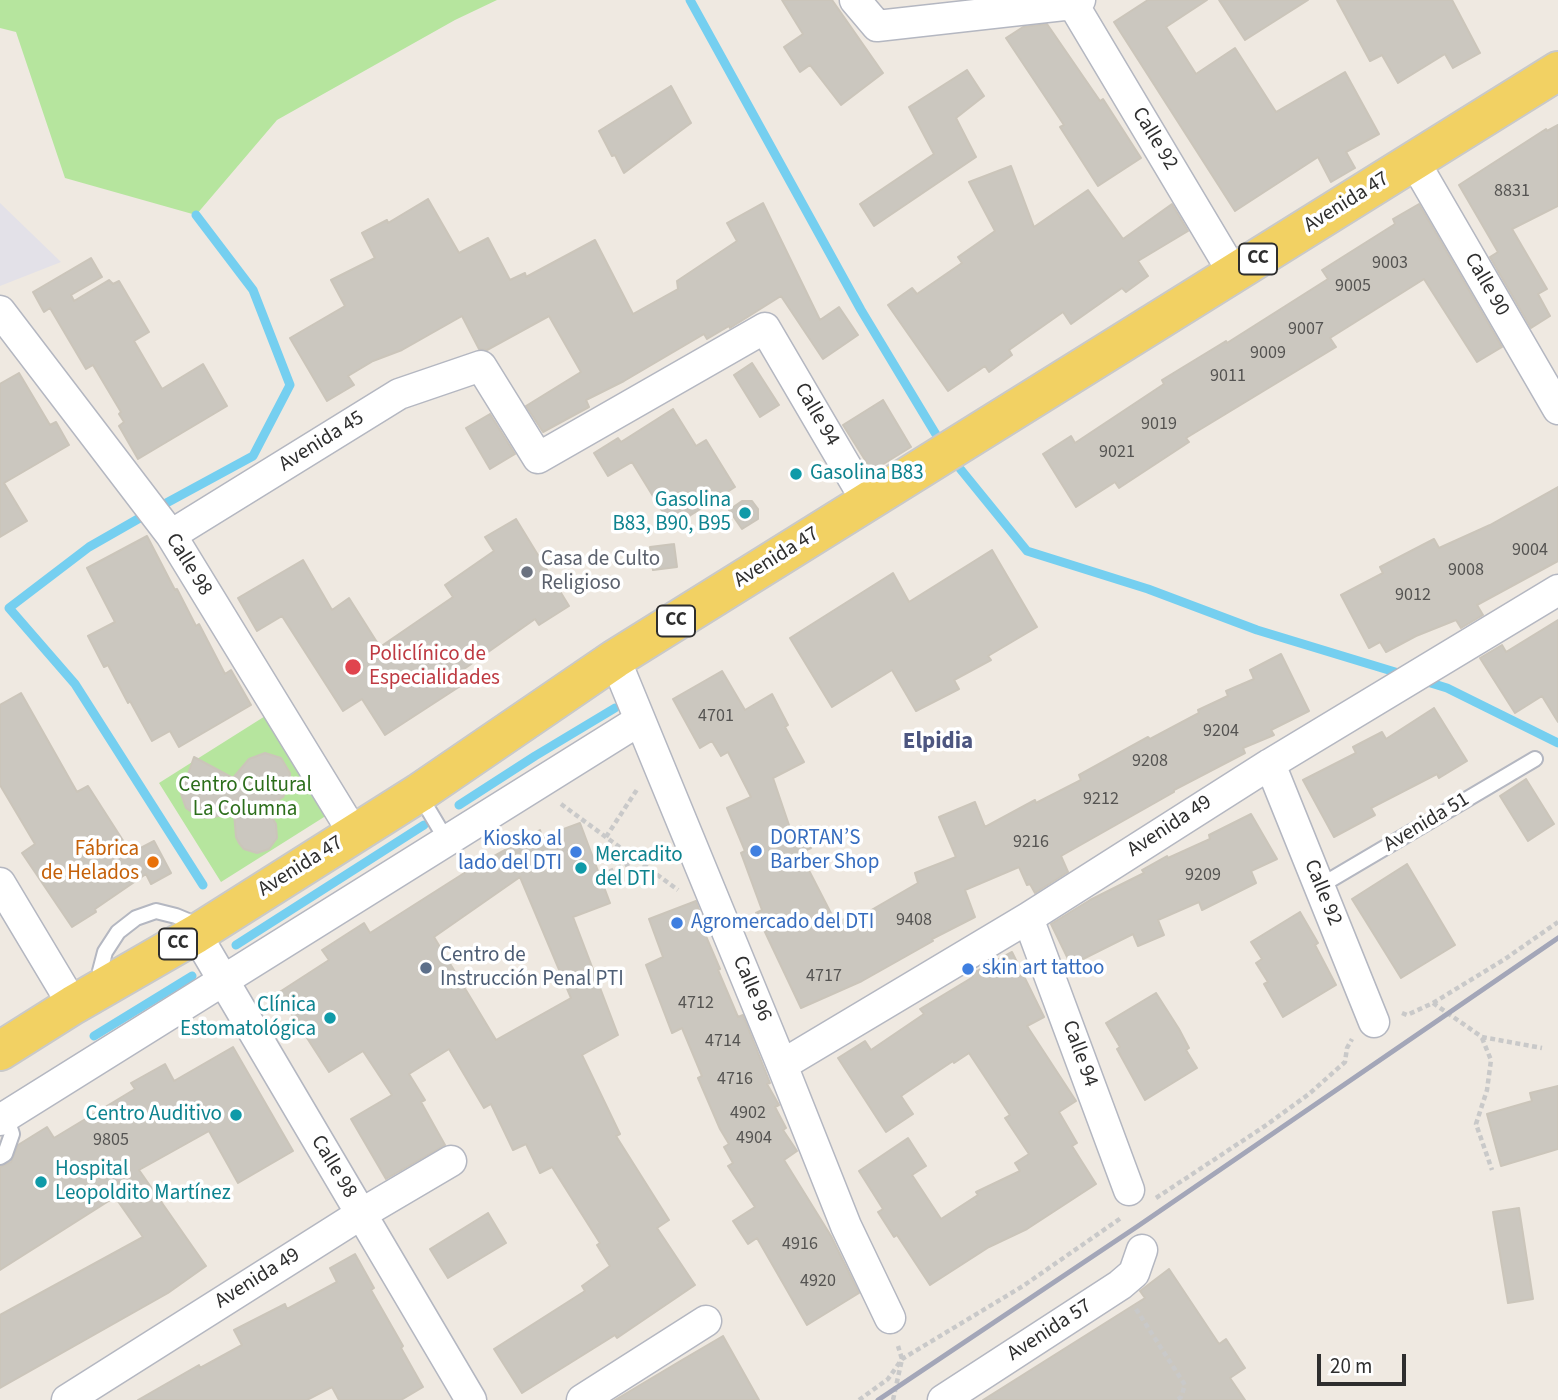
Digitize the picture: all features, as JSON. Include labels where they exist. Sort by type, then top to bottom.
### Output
[{"type":"main road","name":"Avenida 47","points":[[0,1051],[200,931],[419,793],[615,659],[1558,71]]},
{"type":"street","points":[[855,0],[877,26],[1076,2]]},
{"type":"street","name":"Calle 92","points":[[1076,2],[1234,274]]},
{"type":"street","name":"Calle 90","points":[[1414,161],[1558,409]]},
{"type":"street","name":"Calle 98","points":[[0,311],[171,535],[354,834]]},
{"type":"street","name":"Calle 94","points":[[481,366],[538,458],[765,328],[867,502]]},
{"type":"street","name":"Avenida 45","points":[[171,535],[399,394],[481,366]]},
{"type":"street","name":"Avenida 49","points":[[782,1065],[1028,918],[1270,764],[1558,590]]},
{"type":"street","name":"Calle 96","points":[[615,659],[846,1226],[890,1318]]},
{"type":"street","points":[[3,1118],[640,720]]},
{"type":"street","name":"Calle 92","points":[[1270,764],[1370,1013]]},
{"type":"street","points":[[0,883],[87,997]]},
{"type":"street","name":"Calle 94","points":[[1028,918],[1135,1202]]},
{"type":"street","name":"Calle 98","points":[[200,931],[223,980],[471,1400]]},
{"type":"street","name":"Avenida 49","points":[[67,1400],[361,1214],[451,1161]]},
{"type":"street","name":"Avenida 57","points":[[943,1400],[1121,1285],[1134,1273],[1142,1250]]},
{"type":"street","points":[[582,1400],[706,1321]]},
{"type":"lane","name":"Avenida 51","points":[[1320,887],[1535,759]]},
{"type":"lane","points":[[419,793],[447,841]]},
{"type":"lane","points":[[0,1157],[5,1154],[12,1134],[3,1118]]},
{"type":"path","points":[[606,837],[642,782],[653,752]]},
{"type":"path","points":[[535,785],[690,898],[709,889]]},
{"type":"path","points":[[601,875],[637,860]]},
{"type":"path","points":[[859,1400],[888,1379],[902,1359],[1023,1286],[1135,1202],[1265,1126],[1309,1094],[1345,1062],[1347,1048],[1370,1013],[1387,1006],[1407,1015],[1433,1003],[1505,959],[1558,922]]},
{"type":"path","points":[[1433,1003],[1482,1037],[1542,1048]]},
{"type":"path","points":[[1482,1037],[1491,1060],[1487,1090],[1476,1124],[1492,1170]]},
{"type":"path","points":[[1121,1285],[1185,1385],[1181,1397],[1177,1400]]},
{"type":"path","points":[[890,1318],[902,1359],[893,1400]]},
{"type":"shaded area","points":[[0,203],[61,262],[0,286]]},
{"type":"green space","points":[[0,0],[497,0],[455,20],[277,120],[196,215],[65,178],[16,32],[0,28]]},
{"type":"green space","name":"Centro Cultural La Columna","points":[[270,713],[332,812],[221,882],[159,783]]},
{"type":"building","points":[[782,0],[832,0],[883,73],[841,105],[810,65],[800,72],[784,47],[803,34]]},
{"type":"building","points":[[1148,0],[1207,0],[1166,27],[1196,74],[1235,48],[1276,112],[1345,72],[1379,134],[1346,152],[1355,168],[1331,182],[1318,157],[1235,211],[1114,22]]},
{"type":"building","points":[[1219,0],[1308,0],[1245,40]]},
{"type":"building","points":[[1337,0],[1452,0],[1480,53],[1453,68],[1445,54],[1398,83],[1382,55],[1370,61]]},
{"type":"building","points":[[1047,24],[1100,101],[1103,99],[1141,158],[1098,186],[1060,127],[1064,125],[1006,38],[1023,27]]},
{"type":"building","points":[[967,70],[984,96],[956,118],[976,157],[874,226],[860,204],[934,154],[909,107]]},
{"type":"building","points":[[671,86],[691,123],[624,173],[599,131]]},
{"type":"building","points":[[1558,125],[1558,206],[1512,229],[1547,289],[1538,294],[1550,316],[1531,328],[1490,257],[1498,252],[1459,185],[1546,129],[1547,131]]},
{"type":"building","points":[[1011,166],[1034,227],[1088,190],[1123,239],[1172,204],[1188,231],[1138,261],[1148,276],[1126,292],[1122,288],[1071,324],[1063,312],[1009,350],[1012,355],[989,372],[985,366],[948,391],[888,305],[912,288],[917,294],[962,263],[958,257],[995,231],[969,182]]},
{"type":"building","points":[[428,199],[459,253],[488,238],[510,280],[525,273],[526,277],[595,240],[633,314],[678,289],[677,281],[737,241],[727,223],[763,203],[820,320],[839,307],[858,335],[823,359],[781,296],[730,328],[729,326],[707,339],[704,334],[586,400],[589,407],[543,432],[526,406],[581,372],[549,316],[487,350],[479,349],[462,316],[402,350],[373,361],[348,376],[354,385],[327,401],[290,338],[345,306],[331,280],[375,258],[362,233],[387,220],[388,223]]},
{"type":"building","points":[[1419,204],[1502,347],[1477,362],[1424,279],[1330,338],[1336,347],[1186,438],[1189,442],[1119,488],[1115,482],[1076,507],[1043,454],[1071,436],[1075,443],[1164,384],[1162,380],[1226,341],[1227,343],[1328,279],[1322,270],[1395,224],[1393,219]]},
{"type":"building","points":[[91,258],[102,277],[71,295],[74,301],[109,280],[113,284],[119,281],[149,332],[134,341],[162,389],[203,364],[227,406],[138,459],[119,426],[124,422],[119,414],[121,412],[93,365],[86,369],[50,308],[44,312],[33,292]]},
{"type":"building","points":[[752,363],[779,405],[760,417],[734,375]]},
{"type":"building","points":[[19,373],[50,425],[56,422],[69,445],[4,483],[27,521],[0,537],[0,384]]},
{"type":"building","points":[[883,400],[911,447],[872,471],[843,425]]},
{"type":"building","points":[[673,409],[696,446],[706,440],[735,487],[672,527],[632,462],[608,476],[594,453],[618,438],[621,442]]},
{"type":"building","points":[[490,414],[515,454],[490,469],[466,428]]},
{"type":"building","points":[[1558,487],[1558,561],[1477,605],[1483,615],[1461,628],[1456,620],[1386,652],[1380,642],[1369,648],[1341,595],[1383,573],[1380,567],[1434,539],[1439,548],[1490,525]]},
{"type":"building","name":"Gasolina B83, B90, B95","points":[[742,501],[752,501],[758,509],[758,519],[742,529],[729,510]]},
{"type":"building","points":[[516,519],[569,606],[539,625],[535,619],[457,674],[465,683],[385,735],[362,699],[343,711],[282,616],[257,631],[238,598],[303,560],[332,610],[349,598],[380,647],[453,597],[445,585],[494,551],[485,537]]},
{"type":"building","points":[[147,536],[175,590],[177,589],[196,626],[199,624],[225,674],[231,670],[251,705],[179,747],[170,731],[152,741],[108,665],[104,667],[88,636],[115,622],[87,568]]},
{"type":"building","points":[[674,544],[677,567],[653,570],[650,547]]},
{"type":"building","points":[[992,550],[1037,627],[988,656],[991,660],[954,680],[959,689],[916,711],[892,670],[832,707],[790,638],[893,573],[909,602]]},
{"type":"building","points":[[1558,620],[1558,722],[1542,696],[1515,713],[1480,658],[1502,645],[1506,652]]},
{"type":"building","points":[[1281,654],[1309,711],[1271,730],[1274,735],[1243,748],[1245,753],[1174,790],[1061,856],[1068,872],[1035,893],[1030,884],[1027,885],[1019,867],[965,890],[975,917],[862,981],[801,1008],[756,913],[762,910],[741,853],[745,851],[727,808],[751,797],[728,752],[721,756],[712,741],[700,748],[673,699],[722,671],[745,710],[772,694],[788,725],[785,727],[804,762],[773,778],[791,831],[801,826],[811,848],[800,853],[836,923],[859,912],[861,916],[918,883],[915,873],[956,857],[939,817],[975,802],[985,827],[1035,800],[1036,803],[1081,780],[1079,775],[1228,696],[1226,691],[1254,679],[1250,670]]},
{"type":"building","points":[[21,693],[77,792],[88,786],[131,853],[154,841],[171,873],[151,884],[146,874],[72,927],[22,853],[35,844],[0,785],[0,705]]},
{"type":"building","points":[[1434,708],[1467,761],[1439,778],[1437,774],[1371,808],[1375,815],[1334,837],[1303,780],[1356,753],[1353,747],[1382,732],[1386,739]]},
{"type":"building","points":[[265,753],[281,758],[290,773],[290,782],[283,797],[266,808],[276,824],[277,838],[269,849],[257,853],[244,849],[239,843],[234,813],[199,817],[186,808],[181,794],[194,757],[233,778],[249,759]]},
{"type":"building","points":[[1526,779],[1554,824],[1528,841],[1500,796]]},
{"type":"building","points":[[1251,814],[1277,859],[1251,871],[1256,883],[1202,910],[1199,902],[1158,920],[1164,935],[1138,946],[1133,934],[1071,965],[1051,924],[1090,900],[1144,873],[1142,870],[1167,856],[1168,858],[1210,839],[1209,835]]},
{"type":"building","points":[[580,823],[610,903],[573,917],[618,1035],[582,1055],[620,1134],[616,1136],[669,1220],[657,1228],[695,1285],[617,1338],[615,1335],[522,1393],[494,1349],[585,1291],[582,1286],[610,1266],[597,1245],[600,1243],[552,1167],[540,1173],[526,1144],[513,1150],[491,1104],[484,1108],[449,1049],[409,1074],[425,1100],[421,1102],[445,1145],[386,1179],[351,1119],[392,1095],[363,1051],[329,1072],[278,993],[329,960],[322,950],[364,923],[370,933],[469,870],[540,830],[542,837]],"holes":[[[520,877],[571,998],[496,1040],[434,937]]]},
{"type":"building","points":[[1407,864],[1455,945],[1401,978],[1352,899]]},
{"type":"building","points":[[696,901],[705,926],[702,927],[720,969],[718,970],[738,1017],[743,1015],[770,1083],[767,1084],[779,1105],[775,1107],[786,1128],[783,1130],[797,1151],[784,1160],[831,1236],[859,1293],[807,1325],[757,1238],[748,1244],[733,1221],[755,1207],[728,1166],[733,1163],[724,1147],[729,1144],[698,1078],[702,1076],[682,1028],[672,1033],[646,965],[663,957],[649,919]]},
{"type":"building","points":[[1300,912],[1318,943],[1315,945],[1336,985],[1283,1017],[1264,984],[1268,982],[1256,963],[1262,959],[1251,942]]},
{"type":"building","points":[[1012,952],[1044,1017],[1027,1026],[1076,1101],[1059,1112],[1077,1143],[1072,1146],[1096,1184],[1027,1229],[989,1247],[930,1285],[897,1235],[894,1237],[878,1212],[883,1209],[859,1171],[908,1138],[926,1166],[912,1175],[941,1219],[978,1195],[976,1192],[1020,1171],[1015,1163],[1029,1154],[1005,1118],[1010,1115],[969,1053],[901,1096],[913,1114],[886,1132],[838,1058],[865,1041],[871,1050],[924,1014],[920,1009],[973,977],[972,974]]},
{"type":"building","points":[[1156,993],[1179,1029],[1189,1048],[1186,1050],[1197,1068],[1145,1100],[1106,1023]]},
{"type":"building","points":[[233,1047],[293,1151],[238,1183],[209,1131],[139,1170],[206,1266],[168,1293],[0,1388],[0,1315],[143,1237],[115,1197],[0,1270],[0,1167],[11,1162],[18,1145],[47,1127],[54,1138],[135,1089],[131,1083],[165,1064],[174,1081]]},
{"type":"building","points":[[1558,1086],[1558,1149],[1501,1166],[1487,1114],[1532,1101],[1530,1093]]},
{"type":"building","points":[[1519,1208],[1533,1299],[1508,1303],[1493,1212]]},
{"type":"building","points":[[488,1213],[506,1243],[448,1278],[430,1249]]},
{"type":"building","points":[[355,1254],[374,1288],[371,1290],[423,1387],[401,1400],[339,1400],[332,1387],[307,1400],[138,1400],[199,1365],[200,1368],[242,1345],[234,1330],[285,1304],[287,1309],[337,1282],[330,1268]]},
{"type":"building","points":[[1169,1269],[1219,1344],[1226,1339],[1245,1368],[1230,1378],[1245,1400],[983,1400],[1145,1298],[1140,1291]]},
{"type":"building","points":[[723,1336],[759,1400],[615,1400],[682,1360]]},
{"type":"waterway","points":[[690,0],[861,310],[943,446]]},
{"type":"waterway","points":[[159,507],[253,456],[290,385],[253,290],[196,215]]},
{"type":"waterway","points":[[953,460],[1027,551],[1148,589],[1257,630],[1405,675]]},
{"type":"waterway","points":[[145,515],[89,547],[9,608],[75,684],[203,885]]},
{"type":"waterway","points":[[1421,680],[1447,688],[1558,743]]},
{"type":"waterway","points":[[459,805],[615,708]]},
{"type":"waterway","points":[[236,945],[424,825]]},
{"type":"waterway","points":[[94,1036],[192,976]]},
{"type":"railway","points":[[878,1400],[1138,1226],[1558,938]]},
{"type":"place","name":"Gasolina B83","points":[[796,474]]},
{"type":"place","name":"Gasolina B83, B90, B95","points":[[745,513]]},
{"type":"place","name":"Casa de Culto Religioso","points":[[527,572]]},
{"type":"place","name":"Policlínico de Especialidades","points":[[353,667]]},
{"type":"place","name":"DORTAN’S Barber Shop","points":[[756,851]]},
{"type":"place","name":"Kiosko al lado del DTI","points":[[576,852]]},
{"type":"place","name":"Fábrica de Helados","points":[[153,862]]},
{"type":"place","name":"Mercadito del DTI","points":[[581,868]]},
{"type":"place","name":"Agromercado del DTI","points":[[677,923]]},
{"type":"place","name":"Centro de Instrucción Penal PTI","points":[[426,968]]},
{"type":"place","name":"skin art tattoo","points":[[968,969]]},
{"type":"place","name":"Clínica Estomatológica","points":[[330,1018]]},
{"type":"place","name":"Centro Auditivo","points":[[236,1115]]},
{"type":"place","name":"Hospital Leopoldito Martínez","points":[[41,1182]]},
{"type":"district","name":"Elpidia","points":[[938,743]]}]
